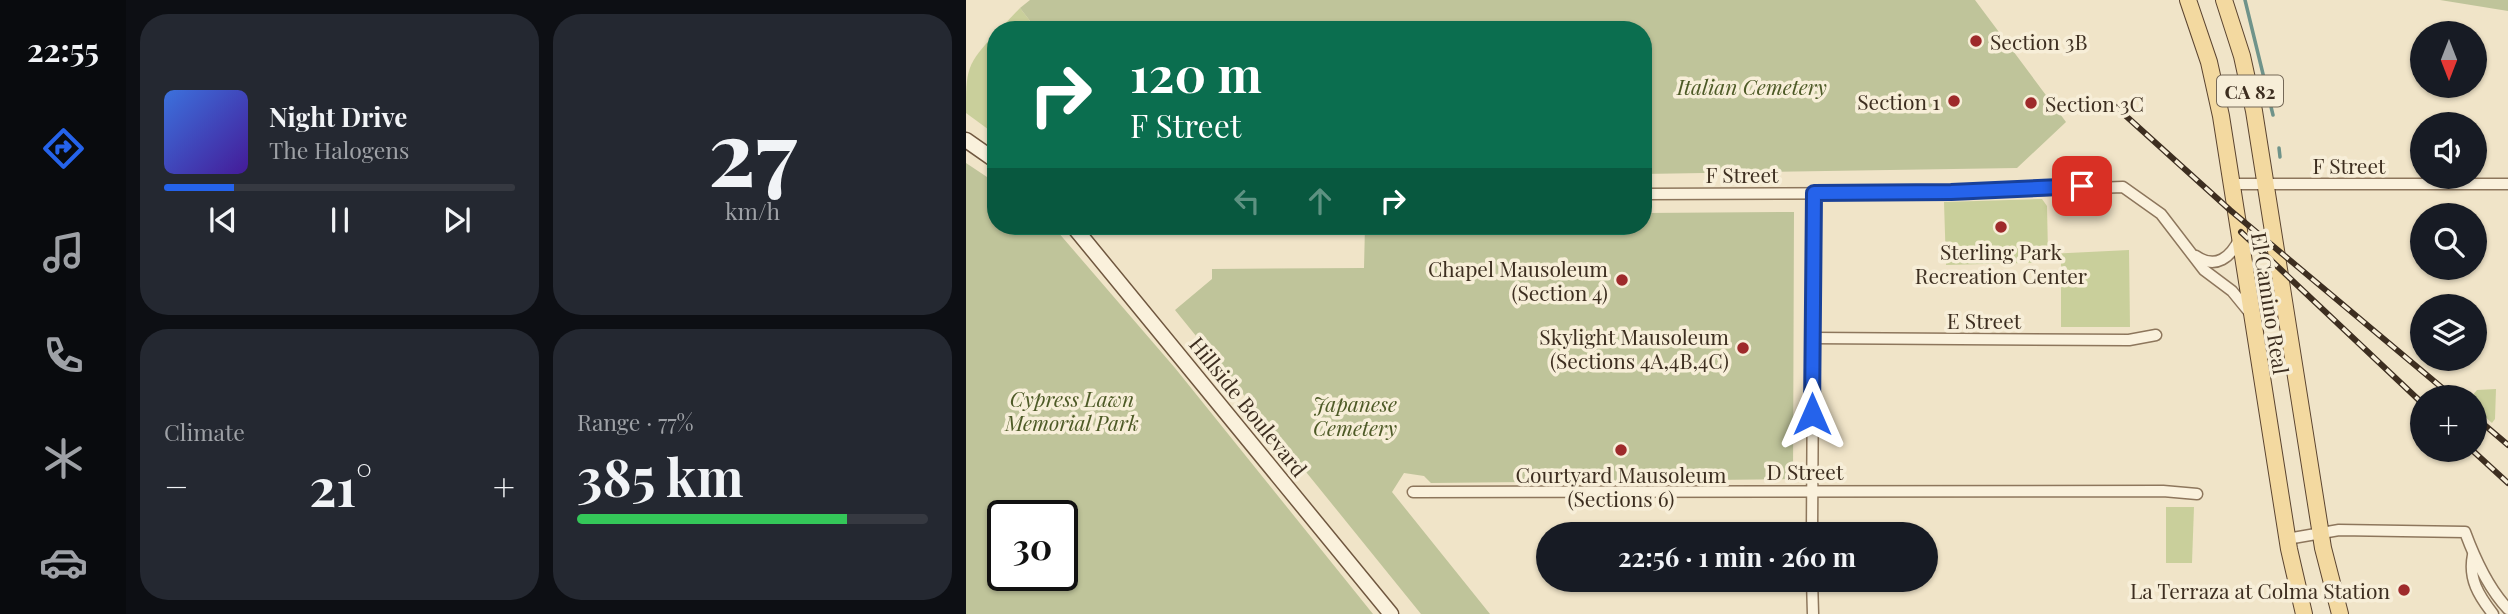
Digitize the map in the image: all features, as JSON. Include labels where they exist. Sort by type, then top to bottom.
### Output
[{"type":"main road","name":"El Camino Real","points":[[2188,0],[2214,83],[2287,539],[2304,614]]},
{"type":"main road","name":"El Camino Real","points":[[2224,0],[2245,69],[2266,184],[2320,533],[2340,614]]},
{"type":"main road","points":[[966,141],[987,155]]},
{"type":"main road","name":"Hillside Boulevard","points":[[1086,235],[1391,614]]},
{"type":"street","name":"F Street","points":[[2231,184],[2508,184]]},
{"type":"street","name":"F Street","points":[[1652,194],[2123,187],[2161,214],[2204,270],[2232,291],[2252,315]]},
{"type":"street","points":[[1812,522],[1811,338],[1814,193]]},
{"type":"street","points":[[2191,253],[2203,261],[2214,263],[2227,257],[2240,238]]},
{"type":"street","name":"E Street","points":[[1811,338],[2129,340],[2156,335]]},
{"type":"street","name":"D Street","points":[[1413,492],[1812,490],[2164,491],[2197,494]]},
{"type":"street","points":[[2287,539],[2339,530],[2465,532],[2473,555],[2496,596],[2508,609]]},
{"type":"street","points":[[2473,555],[2471,569],[2476,589],[2493,614]]},
{"type":"street","points":[[1812,592],[1812,614]]},
{"type":"green space","name":"Italian Cemetery","points":[[1030,0],[1975,0],[2066,122],[2017,168],[1652,174],[1652,21],[1030,21],[1020,8]]},
{"type":"green space","points":[[2440,0],[2508,0],[2508,11]]},
{"type":"green space","points":[[1020,8],[1030,21],[1008,21]]},
{"type":"green space","points":[[987,44],[987,128],[966,113],[966,86],[970,68]]},
{"type":"green space","name":"Cypress Lawn Memorial Park","points":[[966,163],[987,177],[987,235],[1060,235],[1175,368],[1373,614],[966,614]]},
{"type":"green space","points":[[2042,199],[2047,206],[2048,254],[2129,250],[2130,327],[2061,327],[2061,262],[1946,265],[1944,202]]},
{"type":"green space","name":"Japanese Cemetery","points":[[1794,212],[1793,479],[1431,483],[1424,476],[1404,473],[1392,492],[1490,614],[1421,614],[1175,310],[1212,279],[1212,269],[1364,268],[1365,235],[1652,235],[1652,213]]},
{"type":"green space","points":[[2487,389],[2496,389],[2495,419],[2492,423],[2487,419]]},
{"type":"green space","points":[[2166,507],[2194,507],[2192,563],[2166,563]]},
{"type":"waterway","points":[[2245,0],[2273,115]]},
{"type":"waterway","points":[[2279,148],[2280,157]]},
{"type":"railway","points":[[2116,107],[2230,210],[2439,385]]},
{"type":"railway","points":[[2241,232],[2410,392]]},
{"type":"railway","points":[[2487,427],[2508,445]]},
{"type":"railway","points":[[2485,462],[2508,483]]},
{"type":"place","name":"Section 3B","points":[[1976,41]]},
{"type":"place","name":"Section 1","points":[[1954,101]]},
{"type":"place","name":"Section 3C","points":[[2031,103]]},
{"type":"place","name":"Sterling Park Recreation Center","points":[[2001,227]]},
{"type":"place","name":"Chapel Mausoleum (Section 4)","points":[[1622,280]]},
{"type":"place","name":"Skylight Mausoleum (Sections 4A,4B,4C)","points":[[1743,348]]},
{"type":"place","name":"Courtyard Mausoleum (Sections 6)","points":[[1621,450]]},
{"type":"place","name":"La Terraza at Colma Station","points":[[2404,590]]},
{"type":"route","points":[[1812,414],[1814,193],[1951,192],[2082,186]]}]
